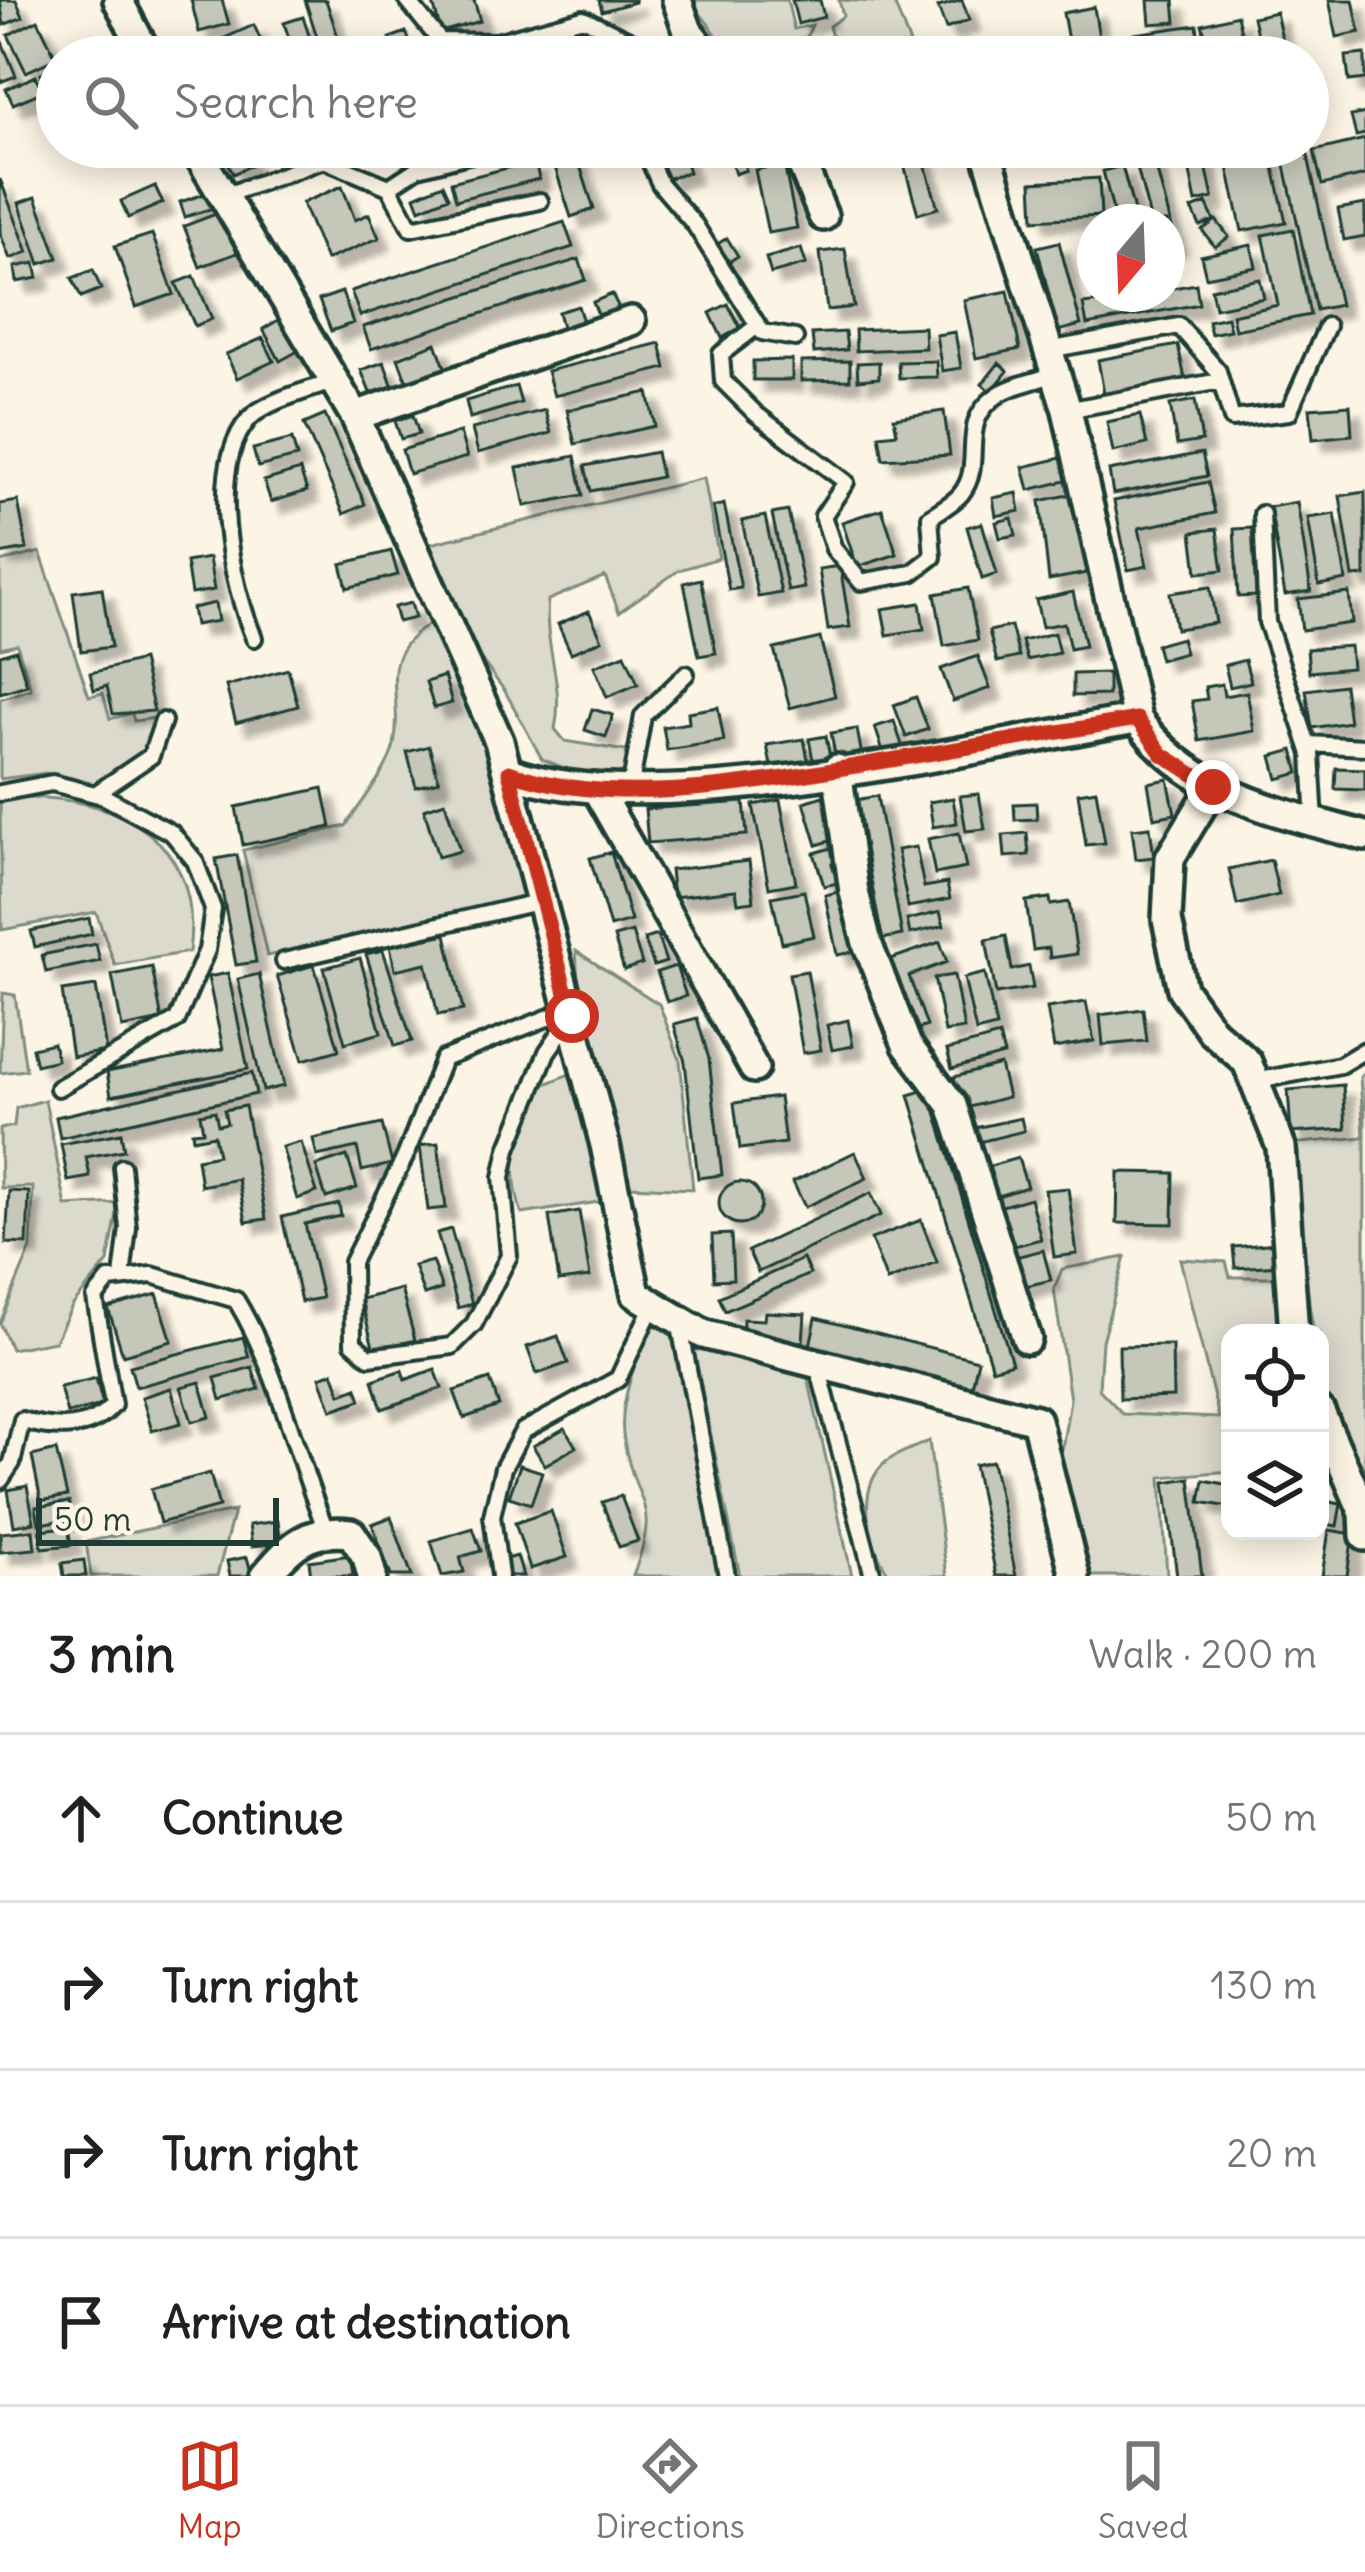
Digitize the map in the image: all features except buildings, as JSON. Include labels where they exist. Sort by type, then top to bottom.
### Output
[{"type":"street","points":[[118,0],[137,36]]},
{"type":"street","points":[[677,0],[692,36]]},
{"type":"street","points":[[206,168],[356,416],[509,772],[636,1294],[703,1334],[1036,1420],[1075,1576]]},
{"type":"street","points":[[804,168],[823,216]]},
{"type":"street","points":[[992,168],[1067,410],[1137,719],[1162,754],[1213,787],[1365,836]]},
{"type":"street","points":[[356,416],[631,321]]},
{"type":"street","points":[[509,772],[546,785],[630,790],[837,769],[1137,719]]},
{"type":"street","points":[[837,769],[854,892],[867,943],[907,1045],[952,1105],[1027,1340]]},
{"type":"street","points":[[1213,787],[1170,858],[1167,920],[1182,988],[1212,1031],[1247,1062],[1281,1147],[1293,1324]]},
{"type":"street","points":[[597,790],[754,1068]]},
{"type":"street","points":[[1329,1432],[1364,1513],[1365,1536]]},
{"type":"street","points":[[266,1576],[290,1546],[326,1530],[351,1533],[368,1557],[372,1576]]},
{"type":"lane","points":[[407,0],[436,36]]},
{"type":"lane","points":[[518,36],[583,18],[619,36]]},
{"type":"lane","points":[[681,36],[688,31]]},
{"type":"lane","points":[[223,196],[302,168]]},
{"type":"lane","points":[[343,168],[389,187],[411,228],[540,201]]},
{"type":"lane","points":[[389,187],[418,168]]},
{"type":"lane","points":[[653,168],[660,184],[695,225],[762,332],[795,338]]},
{"type":"lane","points":[[757,326],[721,354],[723,381],[756,415],[846,482],[824,516],[834,549],[861,582],[912,573],[933,557],[930,517],[961,496],[974,466],[969,441],[980,412],[1002,392],[1052,362],[1179,326],[1220,381],[1232,419],[1289,412],[1327,326]]},
{"type":"lane","points":[[254,638],[239,600],[226,513],[238,438],[251,416],[335,381]]},
{"type":"lane","points":[[1067,410],[1220,381]]},
{"type":"lane","points":[[1262,514],[1267,622],[1308,744],[1315,822]]},
{"type":"lane","points":[[630,790],[643,716],[686,674]]},
{"type":"lane","points":[[95,794],[151,756],[163,721]]},
{"type":"lane","points":[[1308,744],[1365,747]]},
{"type":"lane","points":[[0,793],[52,783],[95,794],[172,833],[195,861],[213,909],[207,950],[177,1020],[58,1088]]},
{"type":"lane","points":[[284,961],[542,901]]},
{"type":"lane","points":[[571,1013],[547,1052],[508,1148],[502,1177],[509,1256],[474,1324],[452,1346],[369,1357],[353,1343],[352,1262],[392,1185],[443,1059],[571,1013]]},
{"type":"lane","points":[[1255,1081],[1340,1065],[1365,1050]]},
{"type":"lane","points":[[122,1167],[128,1228],[122,1277]]},
{"type":"lane","points":[[0,1481],[12,1462],[22,1420],[44,1428],[71,1426],[102,1418],[113,1405],[95,1298],[110,1280],[152,1275],[236,1300],[259,1336],[293,1449],[326,1530]]},
{"type":"lane","points":[[500,1576],[492,1516],[503,1468],[523,1431],[618,1379],[653,1305]]},
{"type":"lane","points":[[679,1321],[727,1576]]},
{"type":"lane","points":[[817,1364],[873,1576]]},
{"type":"shaded area","points":[[690,0],[787,0],[794,29],[812,25],[807,36],[717,36]]},
{"type":"shaded area","points":[[839,0],[894,3],[907,36],[832,36],[829,26],[843,16]]},
{"type":"shaded area","points":[[704,478],[719,558],[679,570],[619,612],[605,576],[548,600],[557,696],[555,729],[565,741],[632,752],[625,781],[592,779],[542,759],[505,691],[470,645],[430,544]]},
{"type":"shaded area","points":[[40,552],[89,696],[103,693],[110,719],[132,713],[134,721],[155,718],[144,750],[92,785],[46,773],[0,779],[0,699],[31,689],[17,644],[0,648],[0,562]]},
{"type":"shaded area","points":[[434,621],[498,761],[535,897],[267,956],[243,850],[346,826],[391,755],[397,662],[415,635]]},
{"type":"shaded area","points":[[21,797],[92,806],[148,833],[169,854],[183,881],[190,913],[189,952],[115,965],[96,912],[2,930],[0,802]]},
{"type":"shaded area","points":[[576,951],[659,1004],[680,1060],[693,1189],[629,1186],[580,1011]]},
{"type":"shaded area","points":[[3,993],[15,995],[26,1070],[0,1073]]},
{"type":"shaded area","points":[[1365,1072],[1365,1490],[1329,1404],[1329,1324],[1312,1324],[1290,1144],[1364,1137],[1360,1077]]},
{"type":"shaded area","points":[[572,1073],[605,1201],[522,1214],[515,1179],[521,1133],[543,1085]]},
{"type":"shaded area","points":[[45,1100],[66,1206],[119,1203],[108,1262],[72,1306],[55,1341],[11,1349],[0,1323],[31,1248],[33,1187],[1,1188],[0,1129],[14,1126],[16,1108]]},
{"type":"shaded area","points":[[1125,1257],[1102,1341],[1099,1389],[1123,1414],[1219,1418],[1180,1259],[1226,1262],[1230,1277],[1280,1277],[1287,1324],[1221,1324],[1221,1472],[1161,1477],[1167,1576],[1084,1576],[1058,1473],[1070,1400],[1054,1289],[1062,1269]]},
{"type":"shaded area","points":[[653,1323],[672,1336],[719,1576],[633,1576],[646,1518],[624,1441],[623,1412],[635,1365]]},
{"type":"shaded area","points":[[691,1338],[806,1369],[852,1576],[740,1576]]},
{"type":"shaded area","points":[[929,1441],[947,1576],[891,1576],[871,1535],[870,1487],[886,1462]]},
{"type":"shaded area","points":[[234,1511],[217,1576],[91,1576],[86,1542]]},
{"type":"route","points":[[572,1016],[509,772],[546,785],[638,790],[801,775],[1137,719],[1162,754],[1213,787]]}]
